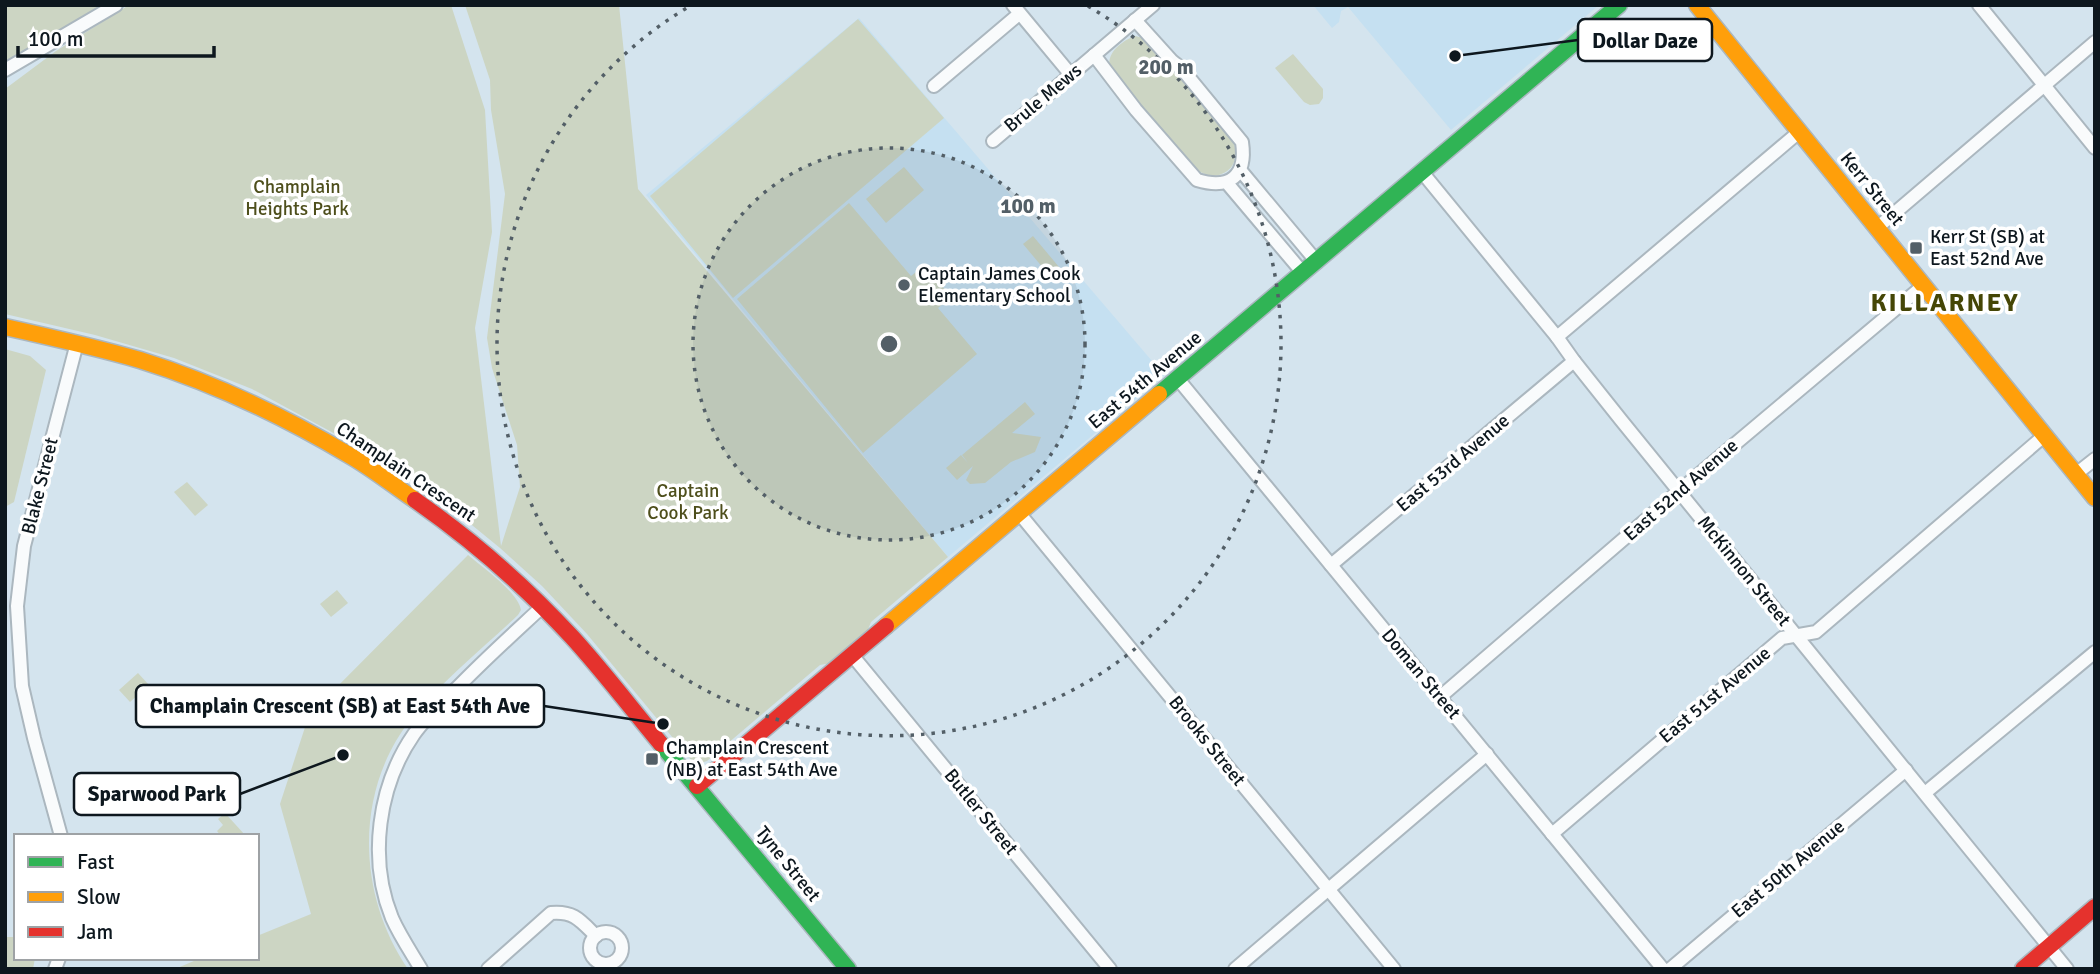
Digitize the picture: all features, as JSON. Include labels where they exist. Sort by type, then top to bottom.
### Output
[{"type":"street","points":[[5,71],[116,5]]},
{"type":"street","name":"Brule Mews","points":[[993,141],[1153,5]]},
{"type":"street","name":"East 54th Avenue","points":[[697,786],[1619,5]]},
{"type":"street","name":"Kerr Street","points":[[1696,5],[2095,498]]},
{"type":"street","points":[[1979,5],[2095,148]]},
{"type":"street","points":[[934,86],[1016,10],[1070,75]]},
{"type":"street","points":[[1094,55],[1136,110],[1197,180],[1209,184],[1227,183],[1241,171],[1244,156],[1242,142],[1182,69],[1135,20]]},
{"type":"street","points":[[1877,228],[2095,43]]},
{"type":"street","points":[[1558,337],[1799,132]]},
{"type":"street","points":[[1241,171],[1317,262]]},
{"type":"street","name":"McKinnon Street","points":[[1422,172],[2067,969]]},
{"type":"street","points":[[1227,183],[1303,273]]},
{"type":"street","name":"East 52nd Avenue","points":[[1440,697],[1924,285]]},
{"type":"street","name":"Champlain Crescent","points":[[5,327],[142,361],[237,397],[351,456],[436,515],[518,582],[582,648],[697,786]]},
{"type":"street","name":"Blake Street","points":[[60,834],[22,686],[16,606],[24,546],[76,343]]},
{"type":"street","name":"East 53rd Avenue","points":[[1331,565],[1574,361]]},
{"type":"street","name":"Doman Street","points":[[1178,379],[1663,969]]},
{"type":"street","name":"East 51st Avenue","points":[[1552,834],[1782,638],[1816,632],[2045,435]]},
{"type":"street","points":[[2076,474],[2095,459]]},
{"type":"street","name":"Brooks Street","points":[[1020,513],[1394,969]]},
{"type":"street","points":[[421,969],[404,943],[382,882],[378,843],[385,799],[396,769],[415,732],[543,606]]},
{"type":"street","points":[[1925,793],[2095,652]]},
{"type":"street","name":"Butler Street","points":[[852,655],[1110,969]]},
{"type":"street","points":[[1235,969],[1488,754]]},
{"type":"street","name":"East 50th Avenue","points":[[1670,969],[1906,770]]},
{"type":"street","name":"Tyne Street","points":[[697,786],[841,967]]},
{"type":"street","points":[[2022,969],[2095,907]]},
{"type":"street","points":[[488,969],[551,913],[564,912],[577,917],[596,936]]},
{"type":"shaded area","points":[[1313,5],[1599,5],[1451,130],[1348,7],[1341,11],[1339,22],[1332,28]]},
{"type":"shaded area","name":"Captain James Cook Elementary School","points":[[859,18],[1164,375],[948,557],[646,195]]},
{"type":"green space","points":[[5,5],[101,5],[37,45],[5,61]]},
{"type":"green space","points":[[129,5],[451,5],[485,110],[492,232],[475,328],[501,546],[520,487],[517,445],[492,368],[487,338],[505,194],[491,110],[490,80],[465,5],[619,5],[638,189],[948,557],[871,622],[867,632],[831,663],[820,665],[707,761],[698,764],[692,761],[587,634],[542,586],[456,512],[374,455],[252,389],[174,358],[95,335],[5,314],[5,89],[56,51]]},
{"type":"green space","points":[[858,19],[944,118],[733,298],[650,196]]},
{"type":"green space","points":[[1135,36],[1144,38],[1154,47],[1234,142],[1234,161],[1225,172],[1212,177],[1198,171],[1110,67],[1113,52]]},
{"type":"green space","points":[[1293,54],[1323,89],[1323,98],[1319,104],[1310,105],[1304,102],[1275,68]]},
{"type":"green space","points":[[904,167],[924,190],[886,223],[866,199]]},
{"type":"green space","points":[[849,203],[911,276],[925,265],[951,297],[938,308],[977,354],[863,453],[737,299]]},
{"type":"green space","points":[[1033,236],[1059,267],[1049,275],[1023,244]]},
{"type":"green space","points":[[5,349],[30,356],[46,370],[14,502],[5,507]]},
{"type":"green space","points":[[1025,402],[1035,414],[1012,433],[1041,437],[1035,452],[1011,462],[985,483],[970,484],[966,480],[973,466],[957,480],[946,468],[961,455],[968,463],[962,455]]},
{"type":"green space","points":[[187,482],[208,505],[195,516],[174,492]]},
{"type":"green space","points":[[468,555],[507,588],[518,603],[521,610],[518,615],[449,678],[411,719],[392,747],[379,778],[369,843],[372,876],[379,909],[391,940],[408,969],[175,969],[196,960],[259,960],[259,935],[311,914],[280,804],[309,715]]},
{"type":"green space","points":[[337,590],[348,603],[331,617],[320,604]]},
{"type":"green space","points":[[138,673],[149,685],[130,702],[119,690]]},
{"type":"green space","points":[[225,813],[244,834],[219,834],[217,831],[223,825],[218,819]]},
{"type":"green space","points":[[5,937],[14,937],[14,960],[35,960],[33,969],[5,969]]},
{"type":"traffic: fast","points":[[1159,394],[1619,5]]},
{"type":"traffic: fast","points":[[661,744],[848,969]]},
{"type":"traffic: slow","points":[[1697,5],[2095,498]]},
{"type":"traffic: slow","points":[[5,327],[140,360],[220,390],[325,441],[366,465],[415,500]]},
{"type":"traffic: slow","points":[[886,626],[1159,394]]},
{"type":"traffic: jam","points":[[415,500],[477,547],[536,600],[583,650],[661,744]]},
{"type":"traffic: jam","points":[[697,786],[886,626]]},
{"type":"traffic: jam","points":[[2023,969],[2095,907]]},
{"type":"place","name":"Dollar Daze","points":[[1455,56]]},
{"type":"place","name":"Kerr St (SB) at East 52nd Ave","points":[[1916,248]]},
{"type":"place","name":"Captain James Cook Elementary School","points":[[904,285]]},
{"type":"place","name":"Champlain Crescent (SB) at East 54th Ave","points":[[663,724]]},
{"type":"place","name":"Sparwood Park","points":[[343,755]]},
{"type":"place","name":"Champlain Crescent (NB) at East 54th Ave","points":[[652,759]]},
{"type":"district","name":"KILLARNEY","points":[[1945,303]]},
{"type":"park label","name":"Champlain Heights Park","points":[[297,198]]},
{"type":"park label","name":"Captain Cook Park","points":[[688,502]]}]
